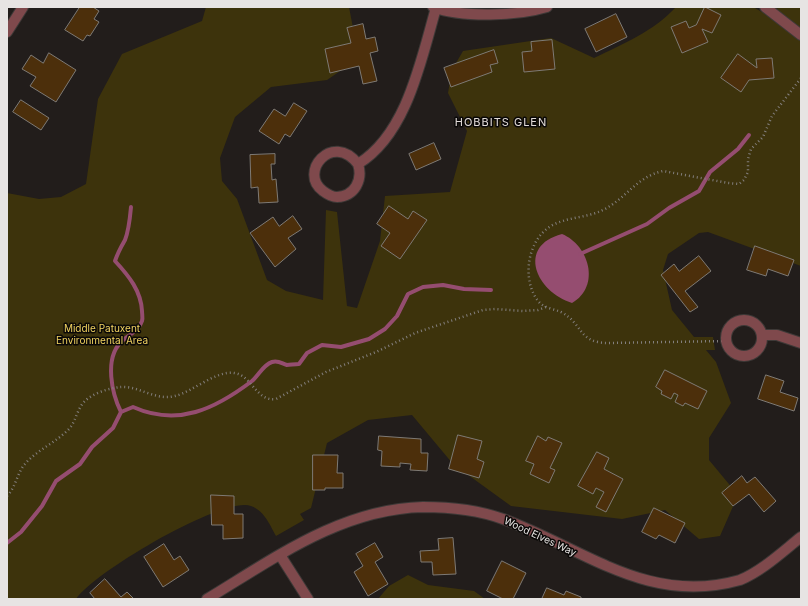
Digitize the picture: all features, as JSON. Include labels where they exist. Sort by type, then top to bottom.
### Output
[{"type":"street","points":[[7,32],[23,7]]},
{"type":"street","points":[[358,164],[379,147],[403,109],[422,59],[434,8],[458,12],[506,13],[535,10],[547,7]]},
{"type":"street","points":[[765,7],[801,35]]},
{"type":"street","points":[[344,152],[352,157],[358,164],[360,178],[358,184],[353,191],[346,195],[336,197],[328,195],[320,190],[316,184],[314,174],[317,164],[322,157],[329,153],[344,152]]},
{"type":"street","points":[[744,320],[756,325],[762,335],[762,343],[759,349],[747,356],[733,353],[726,341],[728,329],[732,325],[744,320]]},
{"type":"street","points":[[762,335],[777,336],[801,343]]},
{"type":"street","name":"Wood Elves Way","points":[[207,599],[306,539],[363,516],[395,509],[452,508],[479,512],[514,524],[637,584],[661,591],[706,591],[741,580],[761,568],[801,537]]},
{"type":"street","points":[[280,555],[308,599]]},
{"type":"path","points":[[726,341],[599,343],[588,340],[572,320],[561,312],[546,307],[539,302],[528,278],[529,263],[541,234],[551,226],[602,211],[618,201],[631,187],[653,173],[663,171],[738,184],[744,180],[748,172],[748,159],[751,149],[763,137],[772,116],[801,78]]},
{"type":"path","points":[[7,496],[11,492],[24,465],[68,430],[77,418],[81,405],[90,398],[102,392],[122,387],[134,388],[161,397],[175,396],[223,374],[234,373],[242,376],[262,396],[269,400],[276,399],[326,372],[376,352],[415,333],[483,310],[496,309],[522,311],[538,310],[546,307]]},
{"type":"green space","name":"Middle Patuxent Environmental Area","points":[[206,7],[349,7],[357,49],[346,67],[327,80],[271,87],[235,117],[220,158],[222,181],[237,199],[267,280],[286,291],[323,300],[326,210],[337,212],[347,306],[357,308],[380,241],[385,196],[450,192],[467,131],[448,93],[452,70],[463,51],[551,38],[594,58],[648,30],[667,16],[676,7],[753,7],[762,12],[782,7],[801,7],[801,266],[708,232],[699,233],[668,254],[663,270],[672,310],[694,337],[713,337],[715,350],[706,350],[716,362],[731,403],[709,438],[709,460],[738,495],[720,536],[699,539],[665,510],[622,519],[511,506],[453,464],[412,415],[368,420],[327,443],[311,508],[300,514],[304,520],[276,536],[264,516],[256,508],[245,505],[229,508],[207,515],[155,541],[106,572],[76,599],[7,599],[7,193],[39,199],[61,197],[86,184],[98,99],[122,54],[202,21]]},
{"type":"green space","points":[[408,575],[428,585],[474,591],[485,599],[378,599],[389,586]]},
{"type":"shaded area","points":[[562,234],[571,239],[579,247],[585,256],[588,266],[589,277],[586,287],[581,296],[572,303],[559,297],[549,289],[541,279],[536,269],[535,258],[539,248],[548,240]]},
{"type":"building","points":[[80,7],[93,7],[99,11],[94,19],[99,22],[90,36],[87,35],[83,41],[65,30]]},
{"type":"building","points":[[705,7],[721,15],[712,33],[702,29],[708,42],[682,53],[671,27],[686,21],[689,28],[696,25]]},
{"type":"building","points":[[616,14],[627,37],[596,52],[585,29]]},
{"type":"building","points":[[363,24],[366,39],[375,37],[378,51],[370,53],[377,81],[363,84],[359,66],[330,73],[325,49],[351,43],[347,28]]},
{"type":"building","points":[[552,40],[555,69],[524,72],[522,52],[532,51],[531,42]]},
{"type":"building","points":[[494,50],[498,63],[490,65],[492,72],[451,87],[444,68]]},
{"type":"building","points":[[49,53],[76,70],[56,102],[30,86],[36,77],[22,69],[31,55],[43,63]]},
{"type":"building","points":[[738,54],[757,68],[756,59],[772,58],[774,78],[749,80],[741,92],[721,78]]},
{"type":"building","points":[[21,100],[49,118],[41,130],[13,112]]},
{"type":"building","points":[[294,103],[307,111],[290,137],[285,134],[279,144],[259,131],[274,109],[285,116]]},
{"type":"building","points":[[434,143],[441,159],[416,170],[409,154]]},
{"type":"building","points":[[275,154],[275,164],[271,164],[272,180],[276,179],[278,202],[259,203],[258,187],[251,188],[250,155]]},
{"type":"building","points":[[389,206],[408,219],[413,211],[427,220],[400,259],[381,246],[390,233],[377,224]]},
{"type":"building","points":[[293,216],[302,229],[288,238],[296,249],[275,267],[250,233],[273,217],[279,226]]},
{"type":"building","points":[[755,246],[794,260],[788,276],[768,269],[766,276],[747,270]]},
{"type":"building","points":[[699,256],[711,271],[685,291],[698,307],[690,312],[661,275],[674,264],[679,271]]},
{"type":"building","points":[[665,370],[707,391],[698,409],[685,403],[683,406],[675,402],[678,395],[674,393],[671,399],[661,394],[662,391],[656,387]]},
{"type":"building","points":[[766,375],[784,381],[780,392],[798,398],[794,411],[758,399]]},
{"type":"building","points":[[458,435],[482,441],[477,459],[484,462],[479,478],[449,469]]},
{"type":"building","points":[[379,436],[421,439],[421,453],[428,453],[427,471],[410,470],[411,464],[400,463],[400,467],[381,466],[382,451],[378,450]]},
{"type":"building","points":[[538,436],[546,441],[548,437],[562,443],[550,468],[555,470],[549,483],[530,474],[534,464],[526,461]]},
{"type":"building","points":[[597,452],[609,458],[604,469],[623,479],[606,512],[596,507],[604,492],[596,488],[593,494],[578,486]]},
{"type":"building","points":[[313,455],[338,455],[337,473],[343,473],[343,488],[313,490]]},
{"type":"building","points":[[742,476],[747,483],[755,477],[776,501],[764,512],[749,494],[733,506],[722,493]]},
{"type":"building","points":[[211,495],[234,496],[234,514],[243,514],[243,538],[223,539],[223,525],[212,525]]},
{"type":"building","points":[[654,508],[685,523],[675,543],[659,535],[656,539],[642,532]]},
{"type":"building","points":[[453,538],[456,574],[433,575],[432,562],[421,562],[420,551],[439,550],[438,539]]},
{"type":"building","points":[[375,543],[383,557],[375,562],[388,584],[368,596],[354,572],[363,566],[356,554]]},
{"type":"building","points":[[164,544],[174,560],[180,556],[189,570],[163,587],[144,557]]},
{"type":"building","points":[[502,561],[526,573],[513,599],[503,599],[487,591]]},
{"type":"building","points":[[105,579],[121,597],[127,592],[134,599],[95,599],[90,593]]},
{"type":"building","points":[[547,588],[564,595],[566,591],[581,597],[581,599],[542,599]]},
{"type":"waterway","points":[[580,254],[647,224],[669,208],[699,191],[710,172],[738,149],[749,135]]},
{"type":"waterway","points":[[121,412],[115,396],[111,377],[113,358],[116,349],[121,342],[133,333],[142,321],[141,304],[137,290],[125,272],[115,261],[125,240],[131,207]]},
{"type":"waterway","points":[[7,543],[21,532],[42,506],[56,481],[80,464],[92,447],[113,428],[121,412],[133,407],[150,413],[181,415],[210,407],[224,400],[252,381],[269,363],[274,361],[287,365],[299,364],[307,353],[322,345],[341,347],[369,339],[385,329],[397,316],[408,294],[423,287],[443,285],[464,289],[491,290]]},
{"type":"district","name":"HOBBITS GLEN","points":[[501,123]]}]
